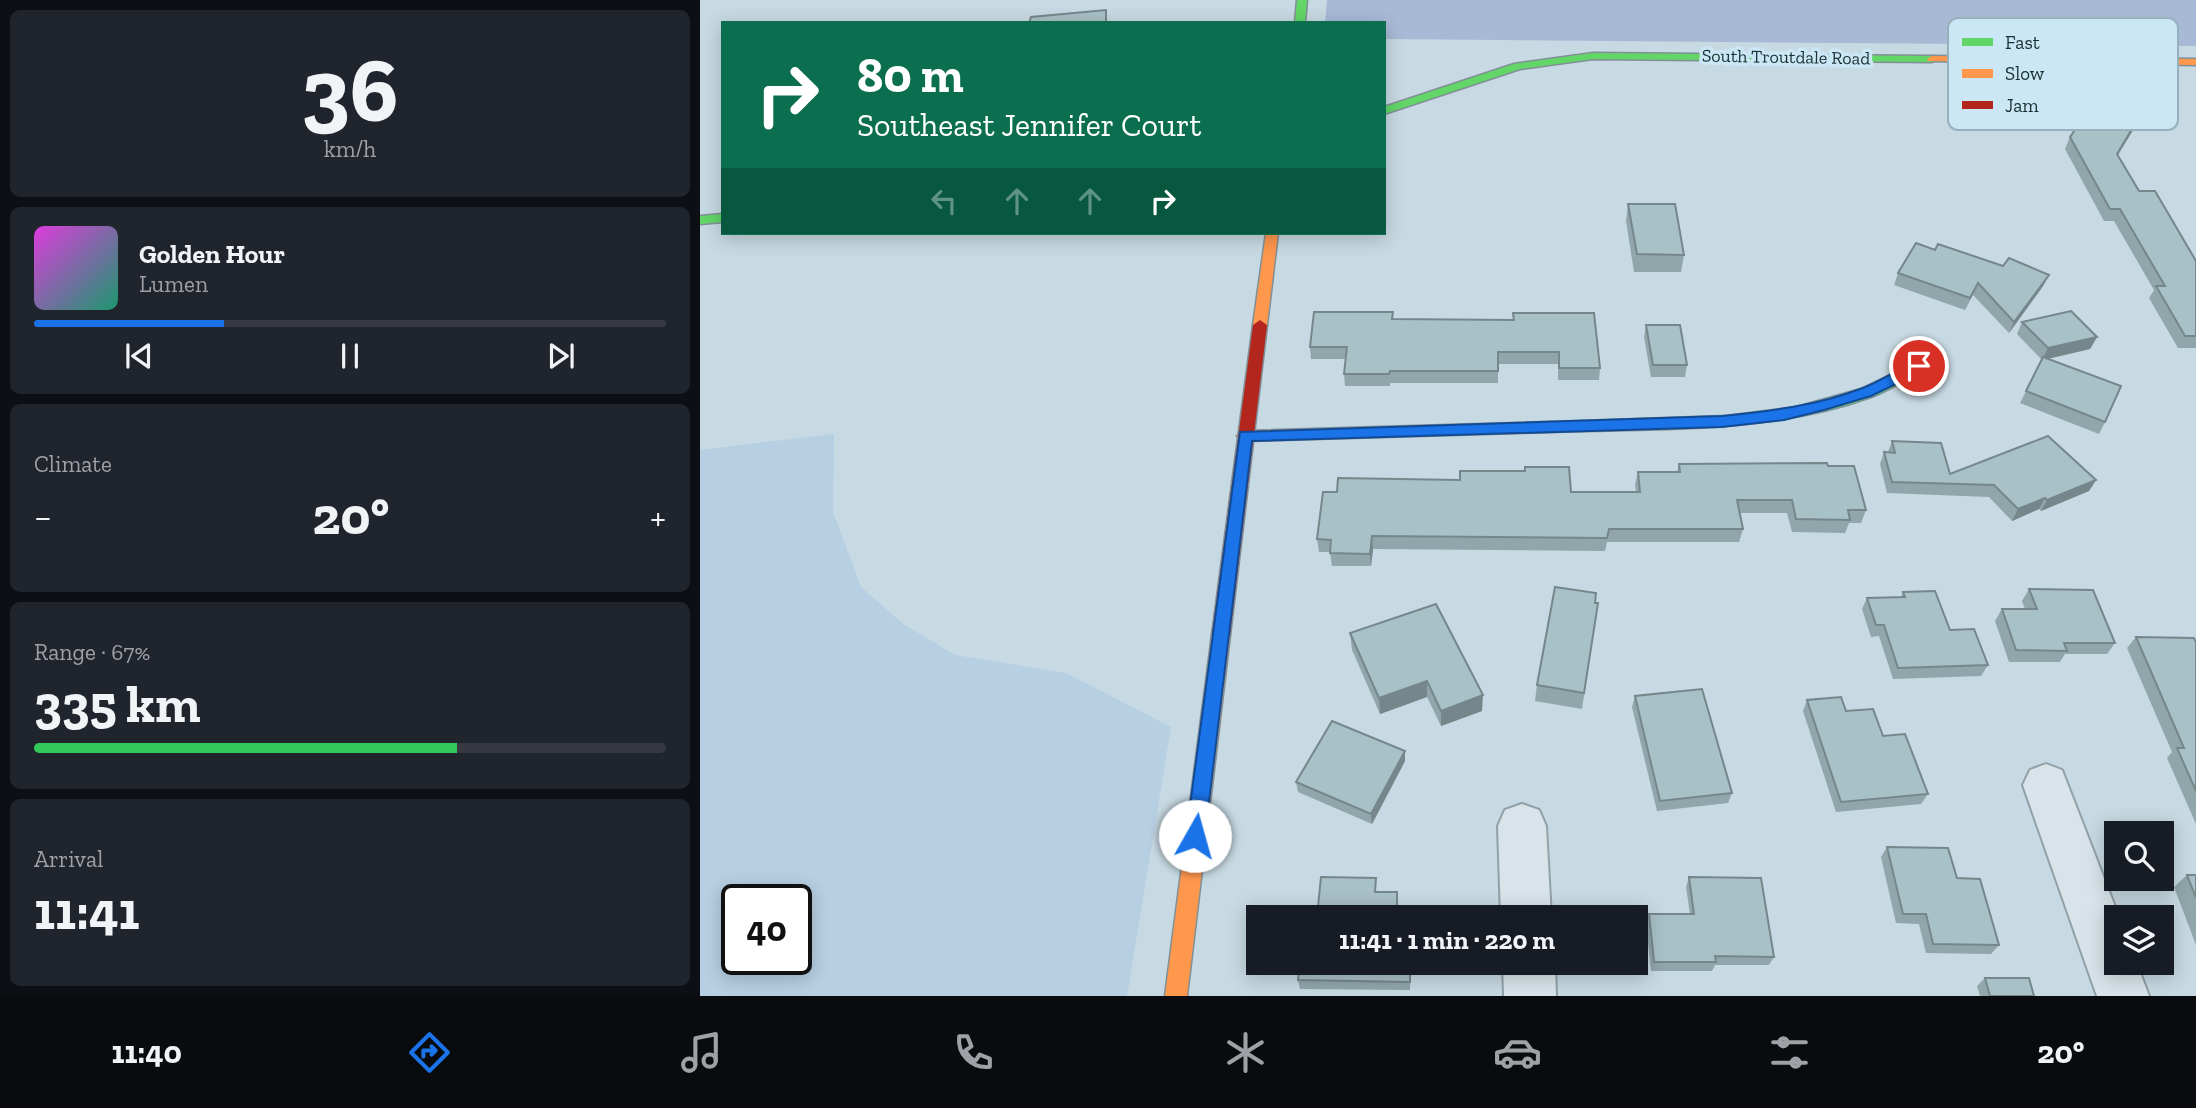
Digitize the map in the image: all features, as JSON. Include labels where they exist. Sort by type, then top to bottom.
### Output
[{"type":"street","points":[[1300,21],[1302,0]]},
{"type":"street","name":"South Troutdale Road","points":[[1386,110],[1518,66],[1593,56],[1948,60]]},
{"type":"street","name":"South Troutdale Road","points":[[2178,62],[2196,62]]},
{"type":"street","points":[[700,220],[721,218]]},
{"type":"street","points":[[1175,996],[1272,235]]},
{"type":"street","points":[[1245,436],[1722,422],[1784,414],[1866,393],[1919,366]]},
{"type":"street","points":[[2046,785],[2123,996]]},
{"type":"street","points":[[1522,827],[1525,905]]},
{"type":"street","points":[[1529,975],[1530,996]]},
{"type":"shaded area","points":[[1327,0],[2196,0],[2196,46],[2178,46],[2178,18],[1948,18],[1948,44],[1386,39],[1386,21],[1325,21]]},
{"type":"shaded area","points":[[834,434],[833,512],[861,587],[903,624],[955,655],[1066,673],[1171,727],[1127,996],[700,996],[700,450]]},
{"type":"building","points":[[1106,10],[1106,21],[1030,21],[1031,17]]},
{"type":"building","points":[[2075,130],[2131,130],[2117,154],[2139,191],[2155,191],[2196,261],[2196,336],[2185,336],[2156,286],[2165,286],[2120,209],[2110,209],[2070,137]]},
{"type":"building","points":[[1628,204],[1675,204],[1684,255],[1637,254]]},
{"type":"building","points":[[1916,243],[1935,250],[1938,244],[2003,266],[2009,258],[2049,275],[2014,322],[1978,283],[1970,298],[1898,273]]},
{"type":"building","points":[[2071,311],[2097,337],[2048,348],[2022,322]]},
{"type":"building","points":[[1314,312],[1393,312],[1392,319],[1514,320],[1513,313],[1594,313],[1600,368],[1559,368],[1559,352],[1498,352],[1498,371],[1390,371],[1389,374],[1344,374],[1347,347],[1310,347]]},
{"type":"building","points":[[1646,325],[1680,325],[1687,365],[1653,365]]},
{"type":"building","points":[[2043,357],[2121,386],[2105,422],[2026,391]]},
{"type":"building","points":[[2048,436],[2096,480],[2018,509],[1994,485],[1892,482],[1884,452],[1895,453],[1892,441],[1941,443],[1950,474]]},
{"type":"building","points":[[1827,463],[1828,466],[1854,466],[1866,510],[1848,510],[1850,520],[1796,519],[1792,500],[1737,500],[1743,529],[1609,529],[1607,538],[1372,536],[1370,554],[1330,553],[1331,540],[1317,539],[1323,492],[1337,492],[1338,478],[1460,480],[1460,471],[1525,471],[1525,467],[1569,467],[1571,492],[1640,492],[1638,472],[1680,472],[1679,464]]},
{"type":"building","points":[[1555,587],[1596,593],[1595,603],[1598,603],[1584,693],[1537,685]]},
{"type":"building","points":[[2029,589],[2093,590],[2115,643],[2064,643],[2067,651],[2016,650],[2002,609],[2037,609]]},
{"type":"building","points":[[1935,591],[1950,630],[1974,629],[1988,665],[1898,668],[1884,625],[1876,625],[1867,598],[1905,597],[1903,592]]},
{"type":"building","points":[[1436,604],[1483,695],[1441,711],[1427,681],[1379,698],[1350,633]]},
{"type":"building","points":[[2136,637],[2194,638],[2196,642],[2196,791],[2177,748],[2184,748]]},
{"type":"building","points":[[1702,689],[1732,793],[1660,801],[1635,696]]},
{"type":"building","points":[[1841,697],[1846,711],[1873,709],[1883,736],[1905,734],[1928,794],[1841,802],[1807,700]]},
{"type":"building","points":[[1332,721],[1405,751],[1371,814],[1296,782]]},
{"type":"building","points":[[1887,847],[1948,848],[1957,878],[1980,879],[1999,945],[1933,944],[1926,914],[1903,914]]},
{"type":"building","points":[[2187,875],[2196,875],[2196,898]]},
{"type":"building","points":[[1321,877],[1376,878],[1375,892],[1397,892],[1397,905],[1318,905]]},
{"type":"building","points":[[1689,877],[1761,878],[1774,957],[1715,956],[1716,962],[1654,962],[1649,914],[1694,914]]},
{"type":"building","points":[[1299,975],[1410,975],[1410,982],[1298,980]]},
{"type":"building","points":[[1985,978],[2029,978],[2034,996],[1990,996]]},
{"type":"traffic: fast","points":[[1300,21],[1302,0]]},
{"type":"traffic: fast","points":[[1386,110],[1518,66],[1593,56],[1932,59]]},
{"type":"traffic: fast","points":[[700,220],[721,218]]},
{"type":"traffic: fast","points":[[1583,426],[1726,421],[1797,412],[1866,393],[1919,366]]},
{"type":"traffic: slow","points":[[1932,59],[1948,59]]},
{"type":"traffic: slow","points":[[2178,62],[2196,62]]},
{"type":"traffic: slow","points":[[1260,325],[1272,235]]},
{"type":"traffic: slow","points":[[1245,436],[1583,426]]},
{"type":"traffic: slow","points":[[1176,996],[1221,635]]},
{"type":"traffic: jam","points":[[1221,635],[1260,325]]},
{"type":"route","points":[[1195,836],[1245,436],[1722,422],[1784,414],[1824,405],[1866,393],[1919,366]]}]
